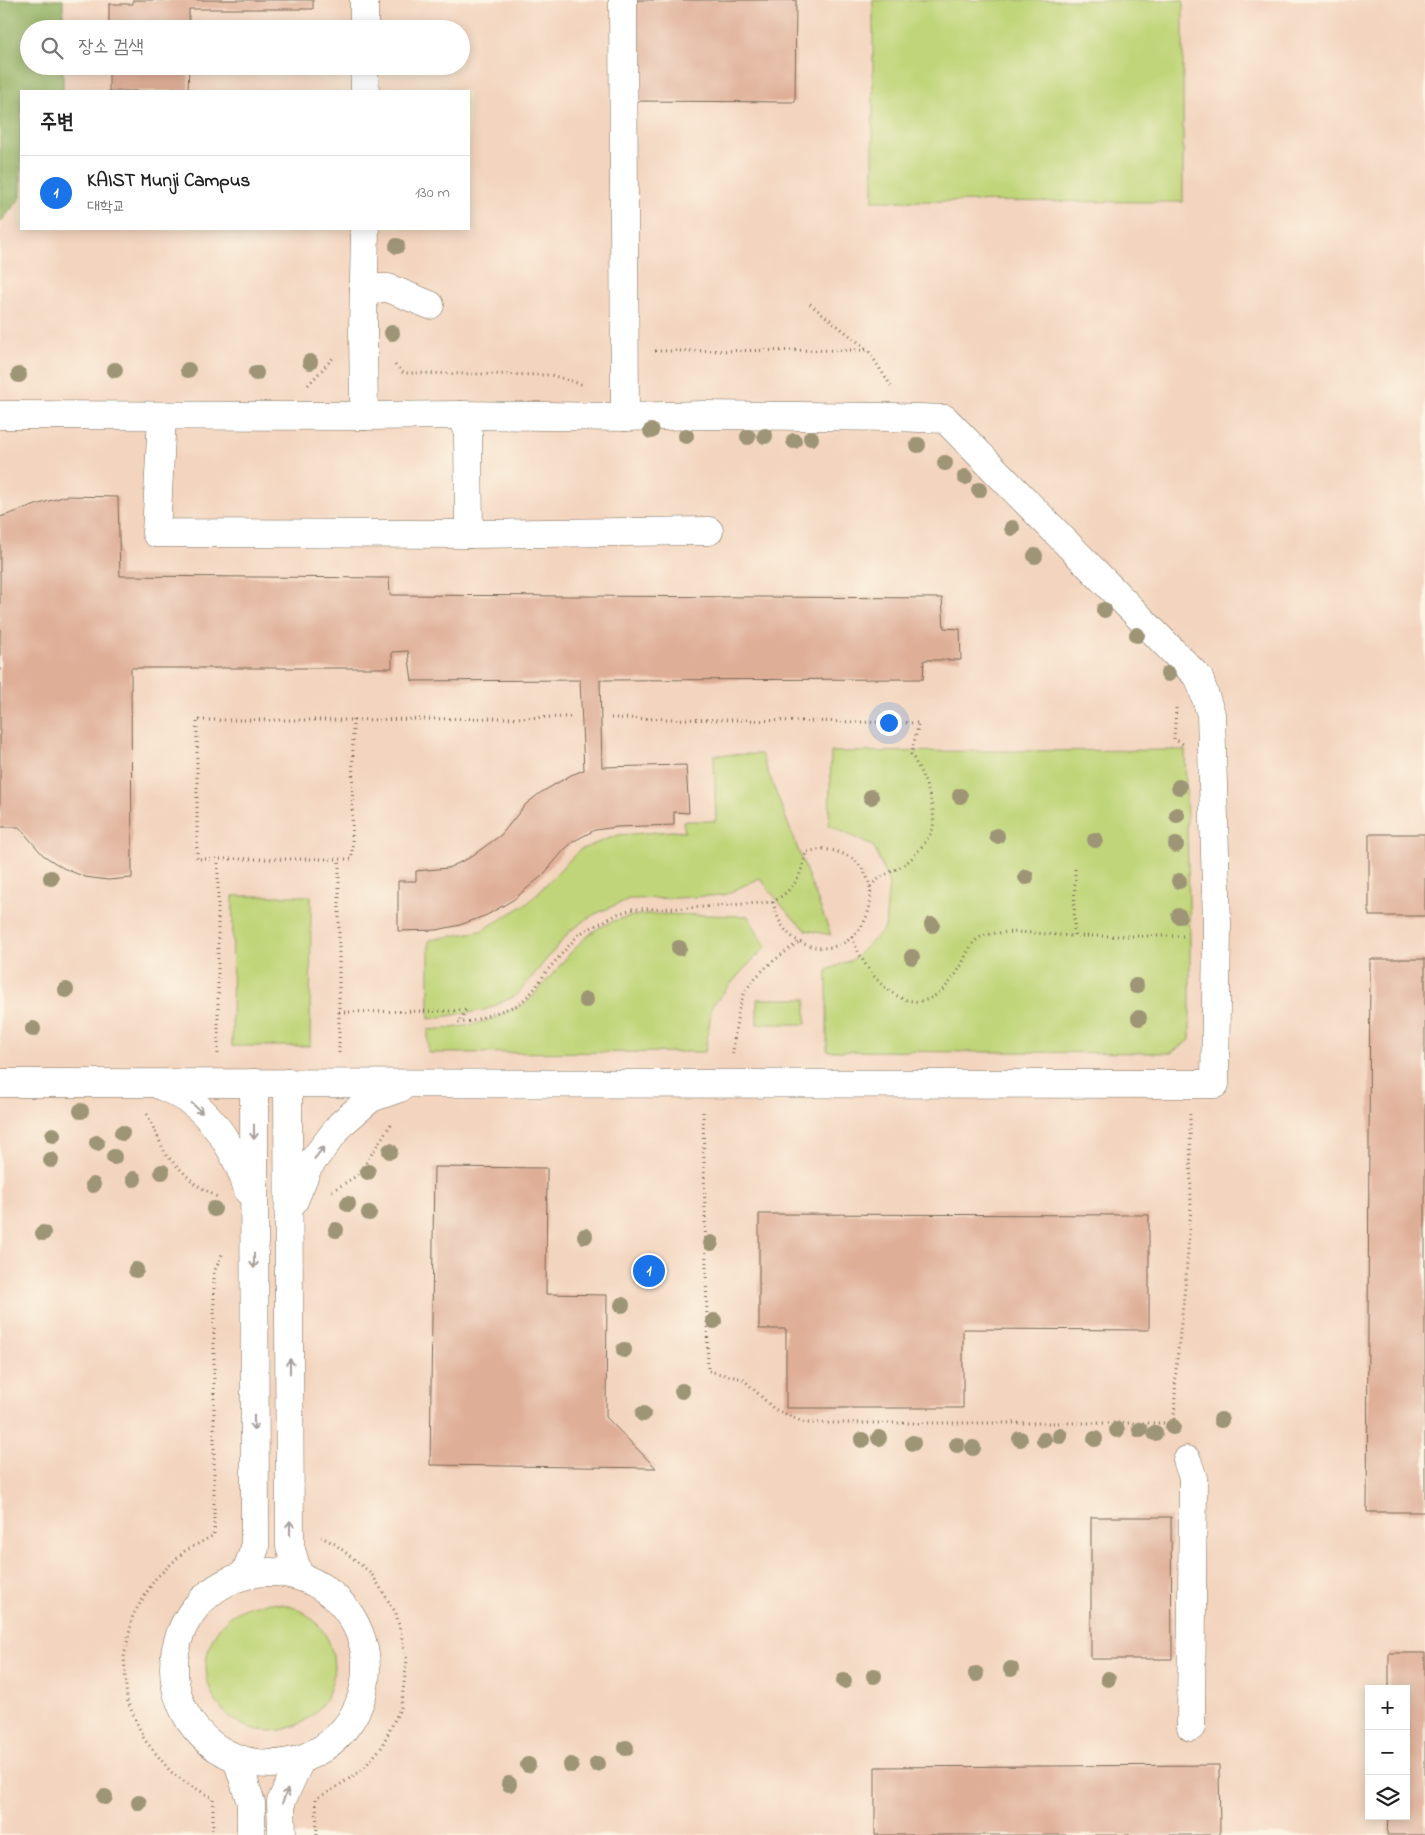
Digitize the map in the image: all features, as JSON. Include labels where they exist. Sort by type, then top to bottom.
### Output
[{"type":"lane","points":[[364,0],[364,20]]},
{"type":"lane","points":[[623,0],[625,417]]},
{"type":"lane","points":[[364,75],[365,90]]},
{"type":"lane","points":[[364,416],[365,230]]},
{"type":"lane","points":[[364,288],[388,288],[430,305]]},
{"type":"lane","points":[[0,415],[625,417],[703,415],[945,419],[1199,678],[1211,714],[1217,924],[1215,1084],[0,1083]]},
{"type":"lane","points":[[461,415],[468,433],[469,534]]},
{"type":"lane","points":[[162,416],[156,533],[469,534],[709,531]]},
{"type":"lane","points":[[155,1083],[187,1099],[212,1121],[230,1147],[244,1177],[254,1212]]},
{"type":"lane","points":[[245,1574],[255,1548],[254,1083]]},
{"type":"lane","points":[[288,1083],[290,1546],[299,1576]]},
{"type":"lane","points":[[289,1212],[308,1167],[341,1124],[371,1098],[414,1083]]},
{"type":"lane","points":[[1187,1460],[1194,1478],[1191,1727]]},
{"type":"lane","points":[[263,1571],[299,1576],[317,1584],[334,1595],[347,1610],[358,1628],[364,1647],[366,1667],[364,1687],[358,1706],[349,1724],[335,1738],[319,1751],[301,1759],[269,1764],[237,1758],[210,1744],[189,1721],[176,1694],[172,1663],[179,1633],[194,1607],[217,1586],[245,1574],[263,1571]]},
{"type":"lane","points":[[237,1758],[251,1803],[251,1835]]},
{"type":"lane","points":[[282,1835],[282,1802],[301,1759]]},
{"type":"path","points":[[810,304],[868,350],[893,389]]},
{"type":"path","points":[[624,352],[868,350]]},
{"type":"path","points":[[304,390],[336,354]]},
{"type":"path","points":[[391,361],[403,373],[551,375],[588,386]]},
{"type":"path","points":[[1176,705],[1174,739],[1190,748]]},
{"type":"path","points":[[353,720],[352,859],[197,859],[197,720],[571,717]]},
{"type":"path","points":[[611,718],[919,723],[911,754],[921,773],[931,802],[934,820],[932,832],[911,859],[876,879],[870,887]]},
{"type":"path","points":[[339,1012],[452,1011],[467,1009],[458,1023],[472,1021],[518,1005],[533,991],[546,972],[579,934],[618,914],[632,909],[687,908],[773,902],[787,893],[797,883],[806,852],[822,849],[838,852],[853,860],[864,872],[870,887],[872,902],[868,918],[859,932],[846,942],[831,947],[814,947],[799,942],[786,932],[777,918],[773,902]]},
{"type":"path","points":[[338,1059],[339,859]]},
{"type":"path","points":[[218,860],[218,1059]]},
{"type":"path","points":[[1074,936],[1075,869]]},
{"type":"path","points":[[852,937],[856,950],[876,978],[901,998],[916,1002],[928,1000],[942,991],[959,969],[967,951],[982,936],[1004,932],[1074,936],[1194,936]]},
{"type":"path","points":[[733,1083],[732,1060],[736,1025],[746,990],[770,963],[799,942]]},
{"type":"path","points":[[703,1107],[708,1371],[743,1379],[774,1409],[805,1423],[1174,1423],[1176,1369],[1186,1278],[1191,1206],[1190,1108]]},
{"type":"path","points":[[147,1113],[166,1154],[195,1184],[223,1201]]},
{"type":"path","points":[[330,1192],[358,1175],[392,1123]]},
{"type":"path","points":[[213,1835],[213,1798],[171,1772],[144,1739],[128,1700],[124,1657],[133,1615],[155,1579],[185,1551],[214,1536],[214,1272],[226,1245]]},
{"type":"path","points":[[316,1536],[335,1544],[371,1573],[396,1613],[406,1660],[400,1707],[380,1748],[361,1771],[316,1798],[317,1835]]},
{"type":"shaded area","points":[[63,0],[1425,0],[1425,1835],[0,1835],[0,223],[20,198],[20,230],[470,230],[470,90],[63,90],[63,75],[470,75],[470,20],[63,20]]},
{"type":"green space","points":[[0,0],[63,0],[63,20],[20,20],[20,75],[63,75],[63,90],[20,90],[20,198],[0,223]]},
{"type":"green space","points":[[873,0],[1183,0],[1183,202],[873,201]]},
{"type":"green space","points":[[1185,750],[1190,941],[1190,1040],[1171,1053],[827,1051],[827,970],[854,959],[885,928],[889,883],[874,847],[829,825],[831,752]]},
{"type":"green space","points":[[761,754],[831,935],[806,930],[786,911],[760,878],[724,895],[629,899],[593,915],[570,931],[517,995],[485,1010],[429,1019],[429,940],[481,931],[528,903],[579,850],[618,835],[672,831],[685,832],[683,821],[716,821],[714,755]]},
{"type":"green space","points":[[233,896],[311,896],[310,1046],[232,1046]]},
{"type":"green space","points":[[649,914],[748,916],[766,947],[741,972],[712,1006],[705,1052],[428,1053],[428,1030],[479,1023],[526,1003],[576,947],[598,928],[628,917]]},
{"type":"green space","points":[[757,999],[806,999],[806,1024],[757,1024]]},
{"type":"green space","points":[[270,1603],[294,1608],[315,1622],[329,1643],[334,1667],[329,1691],[315,1712],[294,1726],[270,1731],[246,1726],[225,1712],[211,1691],[206,1667],[211,1643],[225,1622],[246,1608]]},
{"type":"building","points":[[133,0],[313,0],[313,9],[189,9],[189,20],[109,20],[109,4],[133,4]]},
{"type":"building","points":[[636,0],[796,0],[795,102],[635,101]]},
{"type":"building","points":[[109,75],[189,75],[188,90],[109,90]]},
{"type":"building","points":[[66,496],[118,497],[120,576],[389,578],[390,595],[942,598],[944,628],[960,629],[961,660],[924,660],[923,679],[600,680],[602,767],[686,765],[689,813],[674,812],[674,825],[617,827],[595,830],[574,841],[543,875],[513,900],[487,915],[460,925],[437,930],[398,931],[398,881],[416,881],[416,871],[448,868],[469,858],[501,835],[526,804],[540,793],[571,775],[584,770],[580,680],[412,681],[408,651],[392,652],[392,668],[131,668],[132,878],[108,880],[85,877],[63,868],[43,855],[19,827],[0,827],[0,517]]},
{"type":"building","points":[[1369,834],[1425,834],[1425,916],[1369,916]]},
{"type":"building","points":[[1370,959],[1425,959],[1425,1512],[1367,1512]]},
{"type":"building","points":[[434,1167],[547,1168],[546,1294],[607,1295],[606,1417],[656,1468],[430,1465]]},
{"type":"building","points":[[759,1214],[1149,1215],[1149,1330],[963,1329],[963,1408],[786,1408],[786,1329],[759,1329]]},
{"type":"building","points":[[1091,1517],[1171,1517],[1172,1659],[1091,1659]]},
{"type":"building","points":[[1389,1653],[1425,1653],[1425,1835],[1387,1835],[1388,1820],[1410,1820],[1410,1685],[1389,1685]]},
{"type":"building","points":[[1219,1765],[1220,1835],[875,1835],[875,1767]]},
{"type":"place","name":"KAIST Munji Campus","points":[[649,1271]]}]
